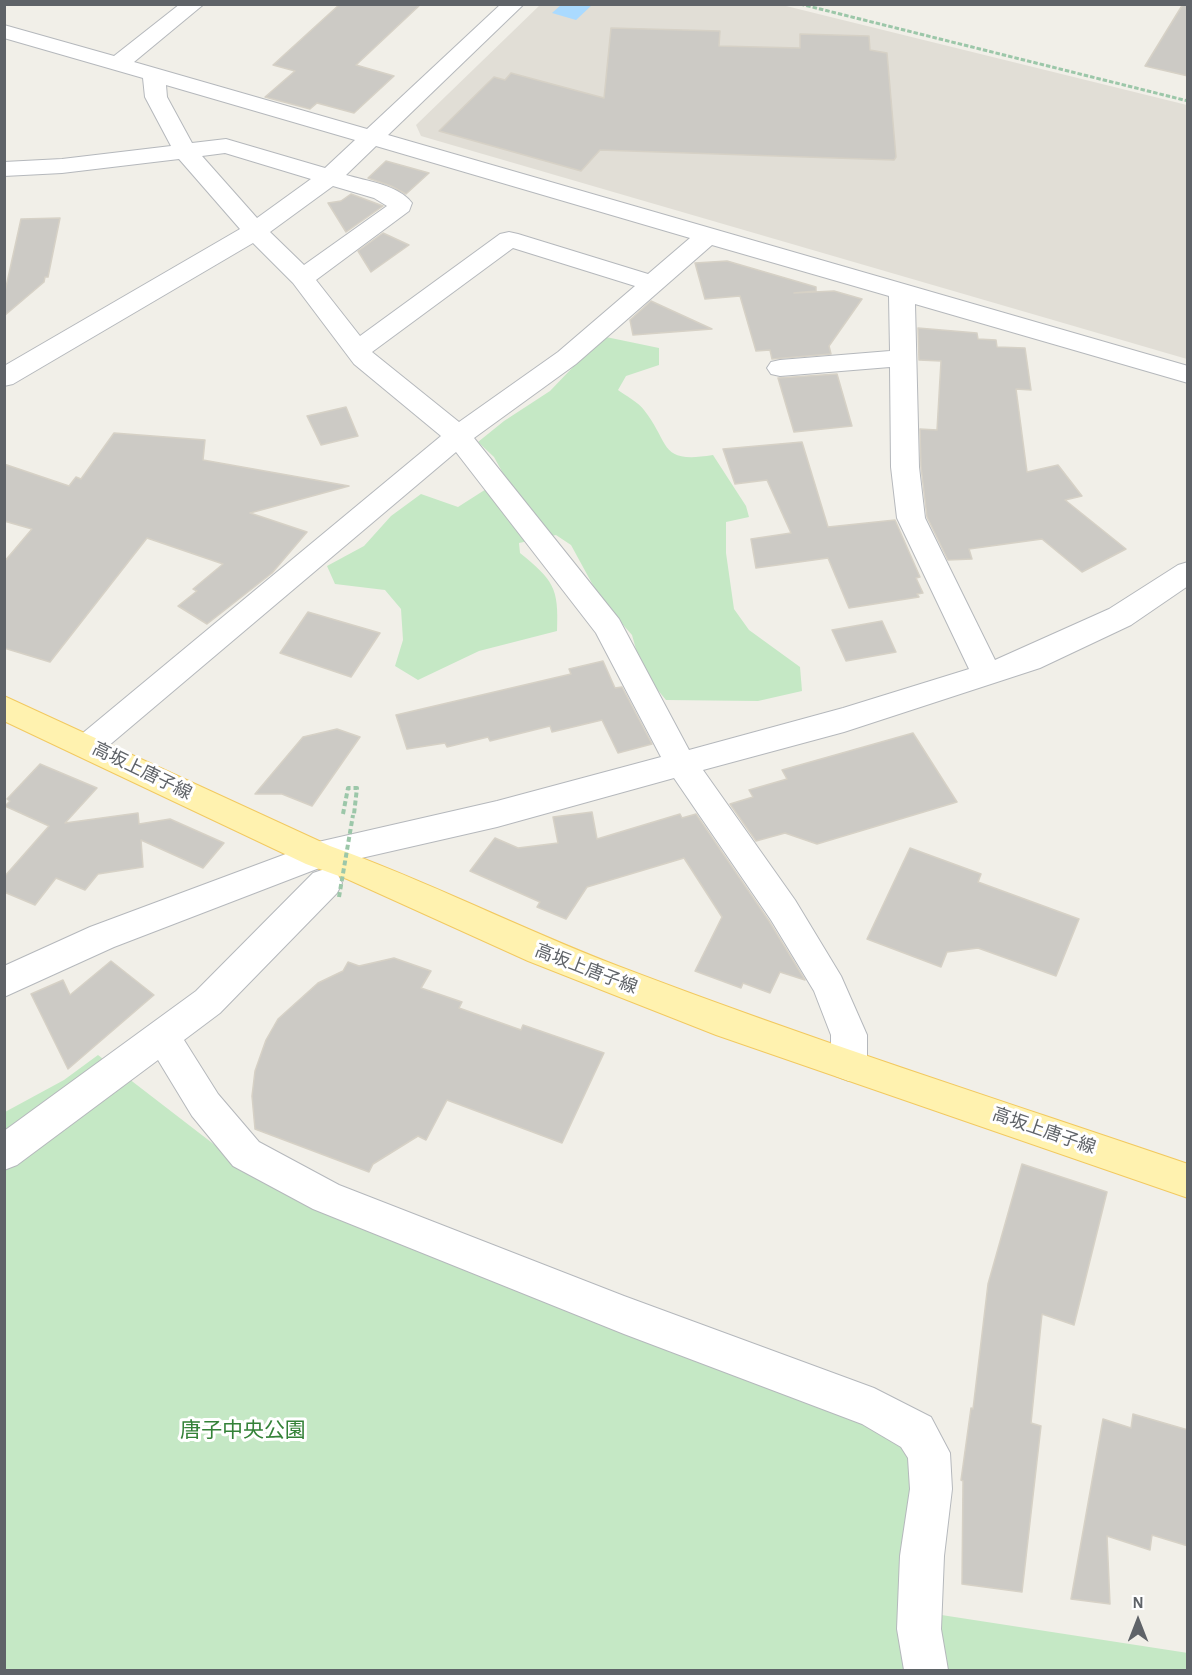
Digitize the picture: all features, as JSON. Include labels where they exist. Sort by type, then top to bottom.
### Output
[{"type":"main road","name":"高坂上唐子線","points":[[4,707],[89,745],[327,878],[359,870],[540,951],[729,1024],[1188,1181]]},
{"type":"street","points":[[118,64],[194,4]]},
{"type":"street","points":[[4,378],[255,231],[331,176],[514,4]]},
{"type":"street","points":[[4,31],[1188,375]]},
{"type":"street","points":[[154,74],[156,97],[185,151],[255,231],[302,278],[363,358],[458,436],[608,627],[681,764],[783,910],[830,986],[849,1035],[849,1065]]},
{"type":"street","points":[[4,169],[62,166],[226,147],[331,176],[393,197],[400,203],[398,211],[302,278]]},
{"type":"street","points":[[89,745],[458,436],[567,358],[655,284],[708,235]]},
{"type":"street","points":[[358,350],[509,239],[655,284]]},
{"type":"street","points":[[902,292],[905,467],[910,518],[987,675]]},
{"type":"street","points":[[780,368],[903,358]]},
{"type":"street","points":[[4,982],[102,938],[327,878],[497,814],[844,720],[987,675],[1029,660],[1120,617],[1188,572]]},
{"type":"street","points":[[4,1153],[98,1081],[163,1037],[208,1002],[327,878]]},
{"type":"street","points":[[163,1037],[205,1105],[246,1154],[316,1192],[624,1315],[874,1408],[916,1432],[929,1453],[931,1489],[922,1556],[920,1629],[926,1671]]},
{"type":"path","points":[[800,4],[1188,101]]},
{"type":"path","points":[[327,878],[357,788],[348,788],[343,815]]},
{"type":"shaded area","points":[[541,4],[782,5],[1187,105],[1187,359],[421,136],[416,125]]},
{"type":"green space","points":[[606,337],[659,348],[659,365],[626,376],[618,390],[641,407],[663,442],[674,454],[683,457],[713,455],[746,506],[749,517],[726,522],[726,553],[734,609],[749,630],[800,667],[802,691],[758,701],[666,700],[642,671],[632,635],[601,600],[571,545],[556,535],[519,543],[520,553],[540,570],[552,586],[557,604],[557,631],[479,651],[418,680],[395,666],[403,640],[401,609],[385,590],[335,584],[327,566],[364,546],[391,516],[421,494],[458,507],[505,477],[494,457],[478,442],[504,421],[550,391]]},
{"type":"green space","name":"唐子中央公園","points":[[98,1055],[220,1149],[908,1441],[924,1482],[909,1610],[1188,1653],[1187,1670],[5,1670],[5,1112],[64,1080]]},
{"type":"water","points":[[561,5],[592,5],[576,20],[552,13]]},
{"type":"building","points":[[340,4],[421,4],[356,65],[394,76],[354,113],[317,103],[310,109],[265,97],[295,71],[273,65]]},
{"type":"building","points":[[1183,4],[1188,4],[1188,76],[1145,66]]},
{"type":"building","points":[[611,28],[720,31],[719,46],[800,48],[800,34],[869,36],[870,50],[887,53],[896,157],[894,160],[600,150],[581,171],[439,131],[494,77],[505,80],[511,73],[604,98]]},
{"type":"building","points":[[386,161],[429,173],[406,194],[368,178]]},
{"type":"building","points":[[351,194],[383,206],[346,232],[328,203],[341,201]]},
{"type":"building","points":[[60,218],[48,277],[45,277],[44,282],[4,316],[4,296],[21,219]]},
{"type":"building","points":[[383,233],[409,245],[371,272],[358,251]]},
{"type":"building","points":[[727,261],[816,287],[816,291],[794,293],[834,291],[862,299],[829,346],[831,354],[772,359],[770,350],[756,351],[740,296],[705,299],[695,263]]},
{"type":"building","points":[[651,301],[712,329],[633,335],[630,320]]},
{"type":"building","points":[[918,328],[977,333],[978,339],[996,340],[997,347],[1025,348],[1031,390],[1016,389],[1027,472],[1058,465],[1082,496],[1065,500],[1126,549],[1082,572],[1042,539],[969,549],[972,559],[948,560],[927,517],[921,467],[920,429],[937,430],[941,361],[919,360]]},
{"type":"building","points":[[837,374],[852,426],[794,432],[778,378]]},
{"type":"building","points":[[346,407],[358,436],[321,445],[307,416]]},
{"type":"building","points":[[114,433],[205,440],[203,460],[349,486],[250,513],[307,532],[272,573],[207,624],[178,606],[197,591],[193,589],[223,564],[147,538],[50,662],[4,648],[4,562],[32,529],[4,521],[4,464],[69,486],[76,477],[81,479]]},
{"type":"building","points":[[802,442],[828,527],[895,520],[920,577],[916,578],[923,593],[917,594],[919,597],[849,608],[828,558],[756,568],[751,539],[791,533],[767,480],[735,484],[723,449]]},
{"type":"building","points":[[308,612],[380,633],[351,677],[280,653]]},
{"type":"building","points":[[882,621],[896,652],[846,661],[832,630]]},
{"type":"building","points":[[603,661],[615,688],[622,687],[652,744],[618,753],[602,720],[552,732],[550,726],[490,741],[488,737],[447,747],[445,743],[407,749],[396,715],[571,674],[569,669]]},
{"type":"building","points":[[337,729],[360,737],[312,806],[282,794],[255,794],[303,737]]},
{"type":"building","points":[[913,733],[957,802],[817,844],[785,833],[756,841],[730,804],[753,797],[749,790],[787,779],[782,770]]},
{"type":"building","points":[[40,764],[97,788],[65,823],[138,813],[139,824],[170,819],[224,843],[203,868],[141,840],[143,867],[98,874],[85,890],[56,878],[35,905],[4,892],[4,877],[49,826],[5,806],[10,801],[7,799]]},
{"type":"building","points":[[592,812],[597,839],[680,814],[682,818],[696,814],[769,921],[805,980],[780,972],[770,993],[743,983],[741,988],[695,971],[722,917],[684,858],[587,887],[566,919],[537,907],[540,902],[470,871],[495,838],[518,848],[558,843],[553,817]]},
{"type":"building","points":[[910,848],[981,874],[978,882],[1079,919],[1056,976],[978,948],[947,952],[941,967],[867,939]]},
{"type":"building","points":[[394,958],[431,971],[421,988],[462,1002],[459,1008],[521,1030],[523,1025],[604,1053],[562,1143],[447,1100],[426,1140],[418,1136],[373,1164],[369,1172],[255,1129],[252,1096],[255,1071],[266,1040],[278,1019],[318,983],[343,971],[348,962],[359,966]]},
{"type":"building","points":[[111,961],[154,995],[68,1069],[31,994],[63,980],[70,995]]},
{"type":"building","points":[[1022,1164],[1107,1192],[1074,1325],[1042,1314],[1031,1423],[1041,1426],[1022,1592],[962,1584],[963,1481],[961,1480],[971,1408],[973,1409],[988,1284]]},
{"type":"building","points":[[1133,1414],[1188,1430],[1188,1546],[1152,1535],[1150,1550],[1107,1536],[1110,1604],[1071,1599],[1103,1419],[1131,1428]]}]
